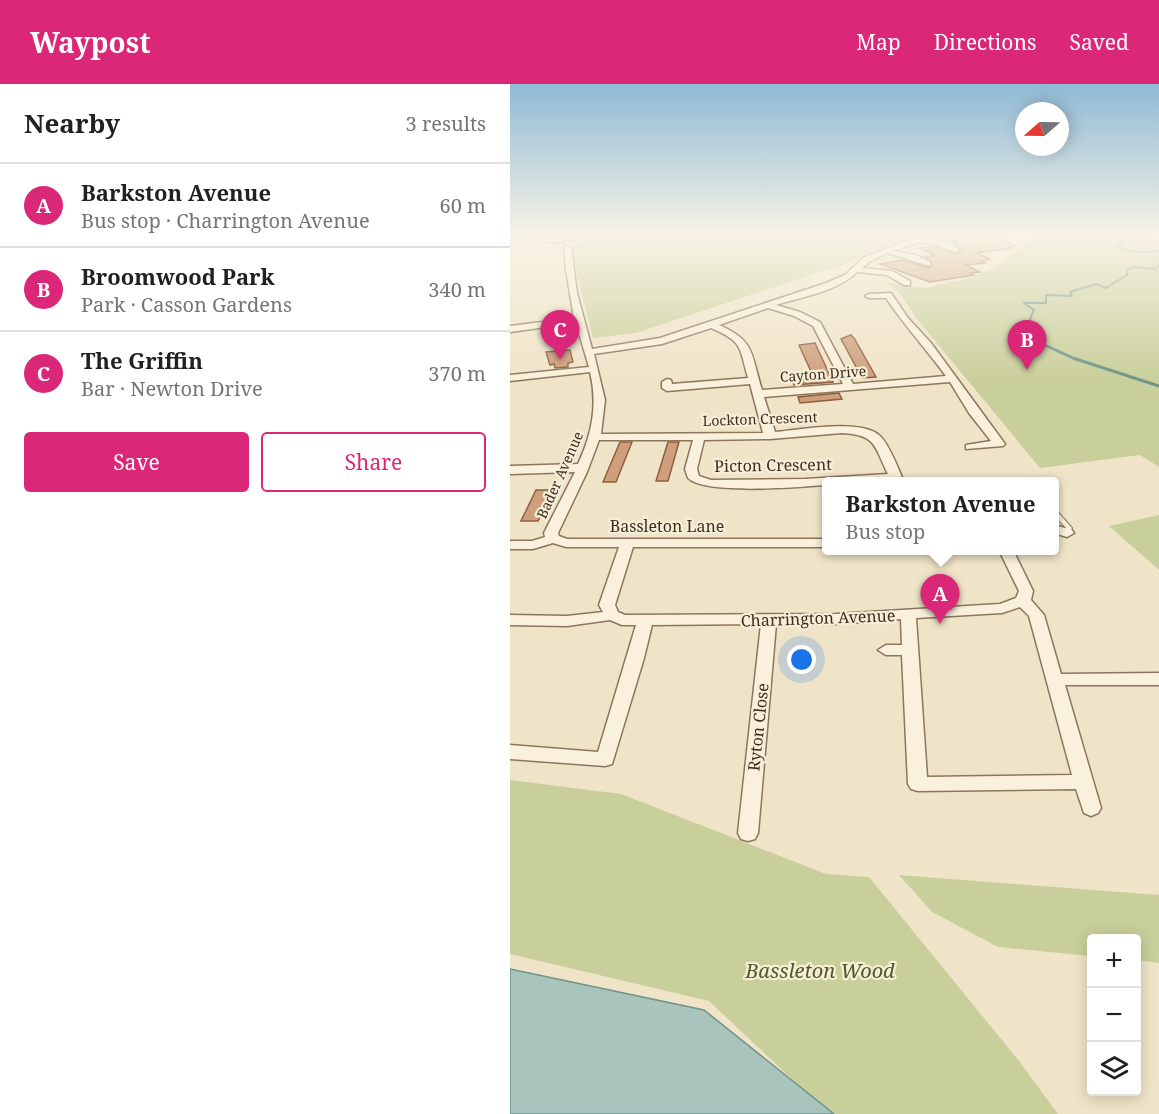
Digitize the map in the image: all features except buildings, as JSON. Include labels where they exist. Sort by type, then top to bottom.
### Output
[{"type":"street","name":"Bader Avenue","points":[[553,539],[551,533],[595,437],[600,408],[594,369],[572,284]]},
{"type":"street","points":[[589,352],[654,343],[829,284]]},
{"type":"street","points":[[869,296],[888,295],[953,379],[973,411],[999,444],[970,447]]},
{"type":"street","points":[[769,306],[797,314],[817,324],[850,387]]},
{"type":"street","points":[[510,329],[580,320]]},
{"type":"street","points":[[712,325],[734,334],[743,342],[770,436]]},
{"type":"street","points":[[510,378],[594,369]]},
{"type":"street","name":"Cayton Drive","points":[[757,394],[953,379]]},
{"type":"street","points":[[667,382],[667,388],[753,381]]},
{"type":"street","name":"Lockton Crescent","points":[[595,437],[770,436],[842,430],[863,431],[876,438],[896,477]]},
{"type":"street","name":"Picton Crescent","points":[[699,437],[691,468],[694,478],[710,484],[822,482]]},
{"type":"street","points":[[510,470],[581,468]]},
{"type":"street","name":"Bassleton Lane","points":[[510,545],[533,545],[553,539],[567,543],[627,544],[822,543]]},
{"type":"street","points":[[612,615],[607,605],[627,544]]},
{"type":"street","points":[[1008,555],[1026,591],[1023,601],[1036,615],[1091,808]]},
{"type":"street","name":"Charrington Avenue","points":[[510,620],[567,621],[612,615],[622,620],[769,620],[908,615],[1002,608],[1023,601]]},
{"type":"street","points":[[908,615],[918,784],[1084,782]]},
{"type":"street","points":[[510,752],[605,759],[636,658],[645,620]]},
{"type":"street","name":"Ryton Close","points":[[748,833],[769,620]]},
{"type":"street","points":[[886,650],[909,644]]},
{"type":"street","points":[[1054,680],[1159,680]]},
{"type":"lane","points":[[1059,516],[1069,528],[1060,531]]},
{"type":"green space","points":[[579,284],[784,284],[636,333],[593,338]]},
{"type":"green space","points":[[887,284],[925,288],[942,284],[1159,284],[1159,467],[1140,455],[1040,468],[917,319],[899,292]]},
{"type":"green space","points":[[1159,515],[1159,570],[1109,526]]},
{"type":"green space","name":"Bassleton Wood","points":[[510,780],[621,794],[826,874],[869,877],[1019,1061],[1058,1114],[829,1114],[709,1001],[510,954]]},
{"type":"green space","points":[[899,875],[1159,895],[1159,963],[1141,961],[1141,934],[1087,934],[1087,956],[998,947],[932,912]]},
{"type":"water","points":[[510,969],[704,1010],[834,1114],[510,1114]]},
{"type":"waterway","points":[[1024,333],[1034,310],[1024,303],[1046,303],[1046,295],[1072,296],[1070,292],[1096,284]]},
{"type":"waterway","points":[[1096,284],[1106,288],[1112,284]]},
{"type":"waterway","points":[[1025,332],[1023,335],[1073,358],[1159,386]]},
{"type":"place","name":"The Griffin","points":[[560,360]]},
{"type":"place","name":"Broomwood Park","points":[[1027,370]]},
{"type":"place","name":"Barkston Avenue","points":[[940,624]]}]
